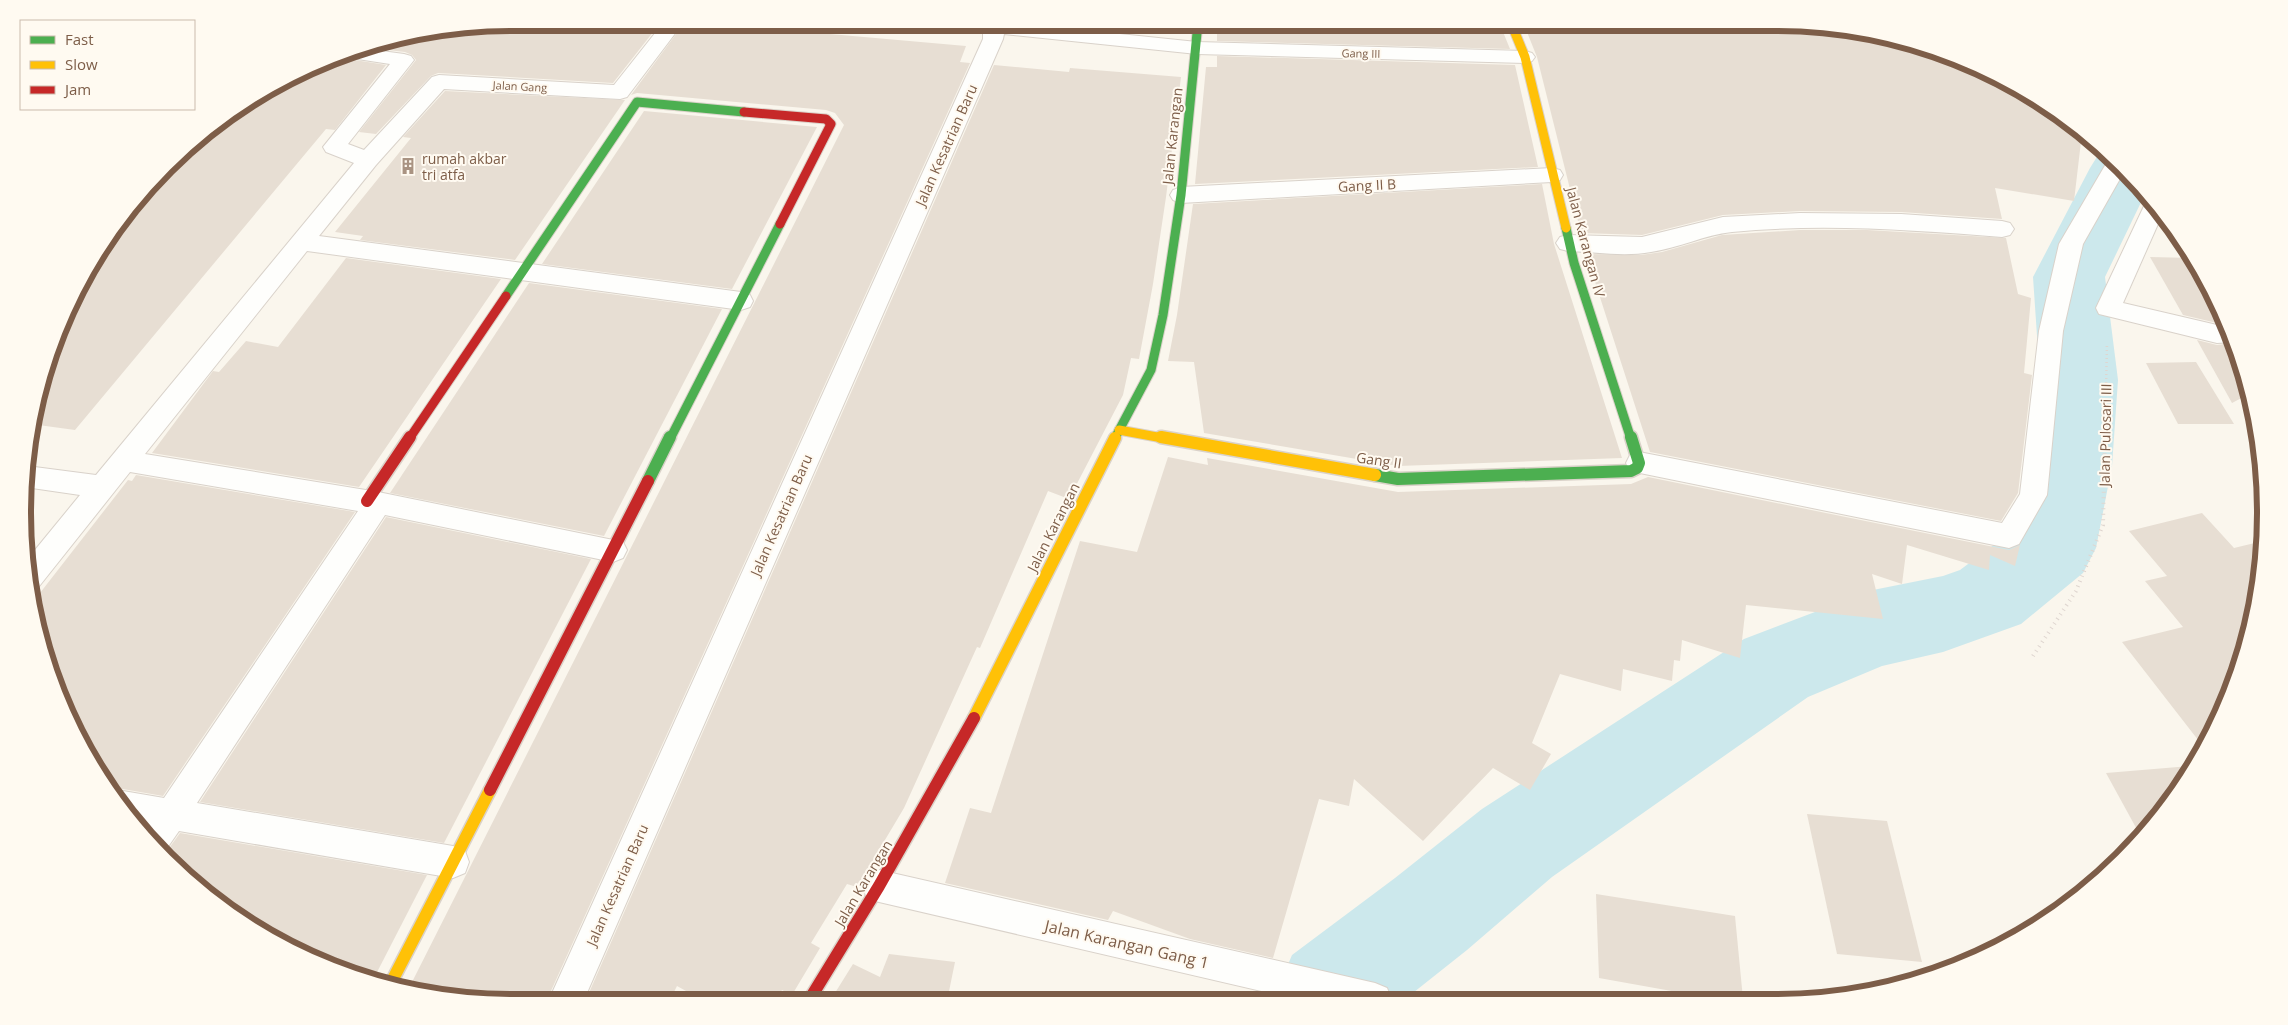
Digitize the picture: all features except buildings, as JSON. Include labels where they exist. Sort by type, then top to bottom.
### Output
[{"type":"street","name":"Jalan Gang","points":[[368,160],[439,82],[620,92],[666,31]]},
{"type":"street","name":"Jalan Kesatrian Baru","points":[[569,994],[993,39],[994,31]]},
{"type":"street","name":"Gang III","points":[[1040,31],[1197,48],[1525,57]]},
{"type":"street","name":"Jalan Karangan","points":[[813,994],[879,886],[963,740],[1118,430],[1151,370],[1163,316],[1181,195],[1198,31]]},
{"type":"street","name":"Jalan Karangan IV","points":[[1515,31],[1525,57],[1568,243],[1638,466]]},
{"type":"street","points":[[35,572],[368,160],[334,147],[404,60],[366,55]]},
{"type":"street","points":[[157,836],[522,272],[637,102],[826,118],[831,124],[393,978]]},
{"type":"street","points":[[1638,466],[2009,536],[2033,495],[2051,331],[2071,244],[2114,170]]},
{"type":"street","name":"Gang II B","points":[[1181,195],[1552,176]]},
{"type":"street","points":[[2152,213],[2108,308],[2222,334]]},
{"type":"street","points":[[1568,243],[1651,244],[1708,228],[1732,224],[1841,220],[1894,221],[2002,229]]},
{"type":"street","points":[[301,242],[740,302]]},
{"type":"street","name":"Gang II","points":[[1118,430],[1398,479],[1631,471],[1638,466]]},
{"type":"street","points":[[124,461],[372,502],[613,550]]},
{"type":"street","points":[[32,478],[103,487]]},
{"type":"street","points":[[133,808],[453,862]]},
{"type":"street","name":"Jalan Karangan Gang 1","points":[[879,886],[1348,994]]},
{"type":"path","name":"Jalan Pulosari III","points":[[2032,656],[2076,591],[2103,525],[2108,308]]},
{"type":"waterway","points":[[1328,994],[1431,914],[1517,843],[1776,668],[1873,629],[1943,614],[1990,597],[2053,548],[2071,466],[2079,380],[2069,277],[2120,176]]},
{"type":"traffic: fast","points":[[1115,438],[1151,370],[1163,315],[1181,195],[1197,31]]},
{"type":"traffic: fast","points":[[506,296],[637,102],[744,112]]},
{"type":"traffic: fast","points":[[648,481],[780,224]]},
{"type":"traffic: fast","points":[[1375,475],[1398,479],[1631,471],[1637,468],[1639,463],[1574,263],[1566,228]]},
{"type":"traffic: slow","points":[[1514,31],[1525,57],[1566,228]]},
{"type":"traffic: slow","points":[[1119,430],[1375,475]]},
{"type":"traffic: slow","points":[[974,718],[1115,438]]},
{"type":"traffic: slow","points":[[393,978],[490,790]]},
{"type":"traffic: jam","points":[[744,112],[826,119],[831,124],[780,224]]},
{"type":"traffic: jam","points":[[367,501],[506,296]]},
{"type":"traffic: jam","points":[[490,790],[648,481]]},
{"type":"traffic: jam","points":[[813,994],[879,886],[974,718]]},
{"type":"place","name":"rumah akbar tri atfa","points":[[408,166]]}]
